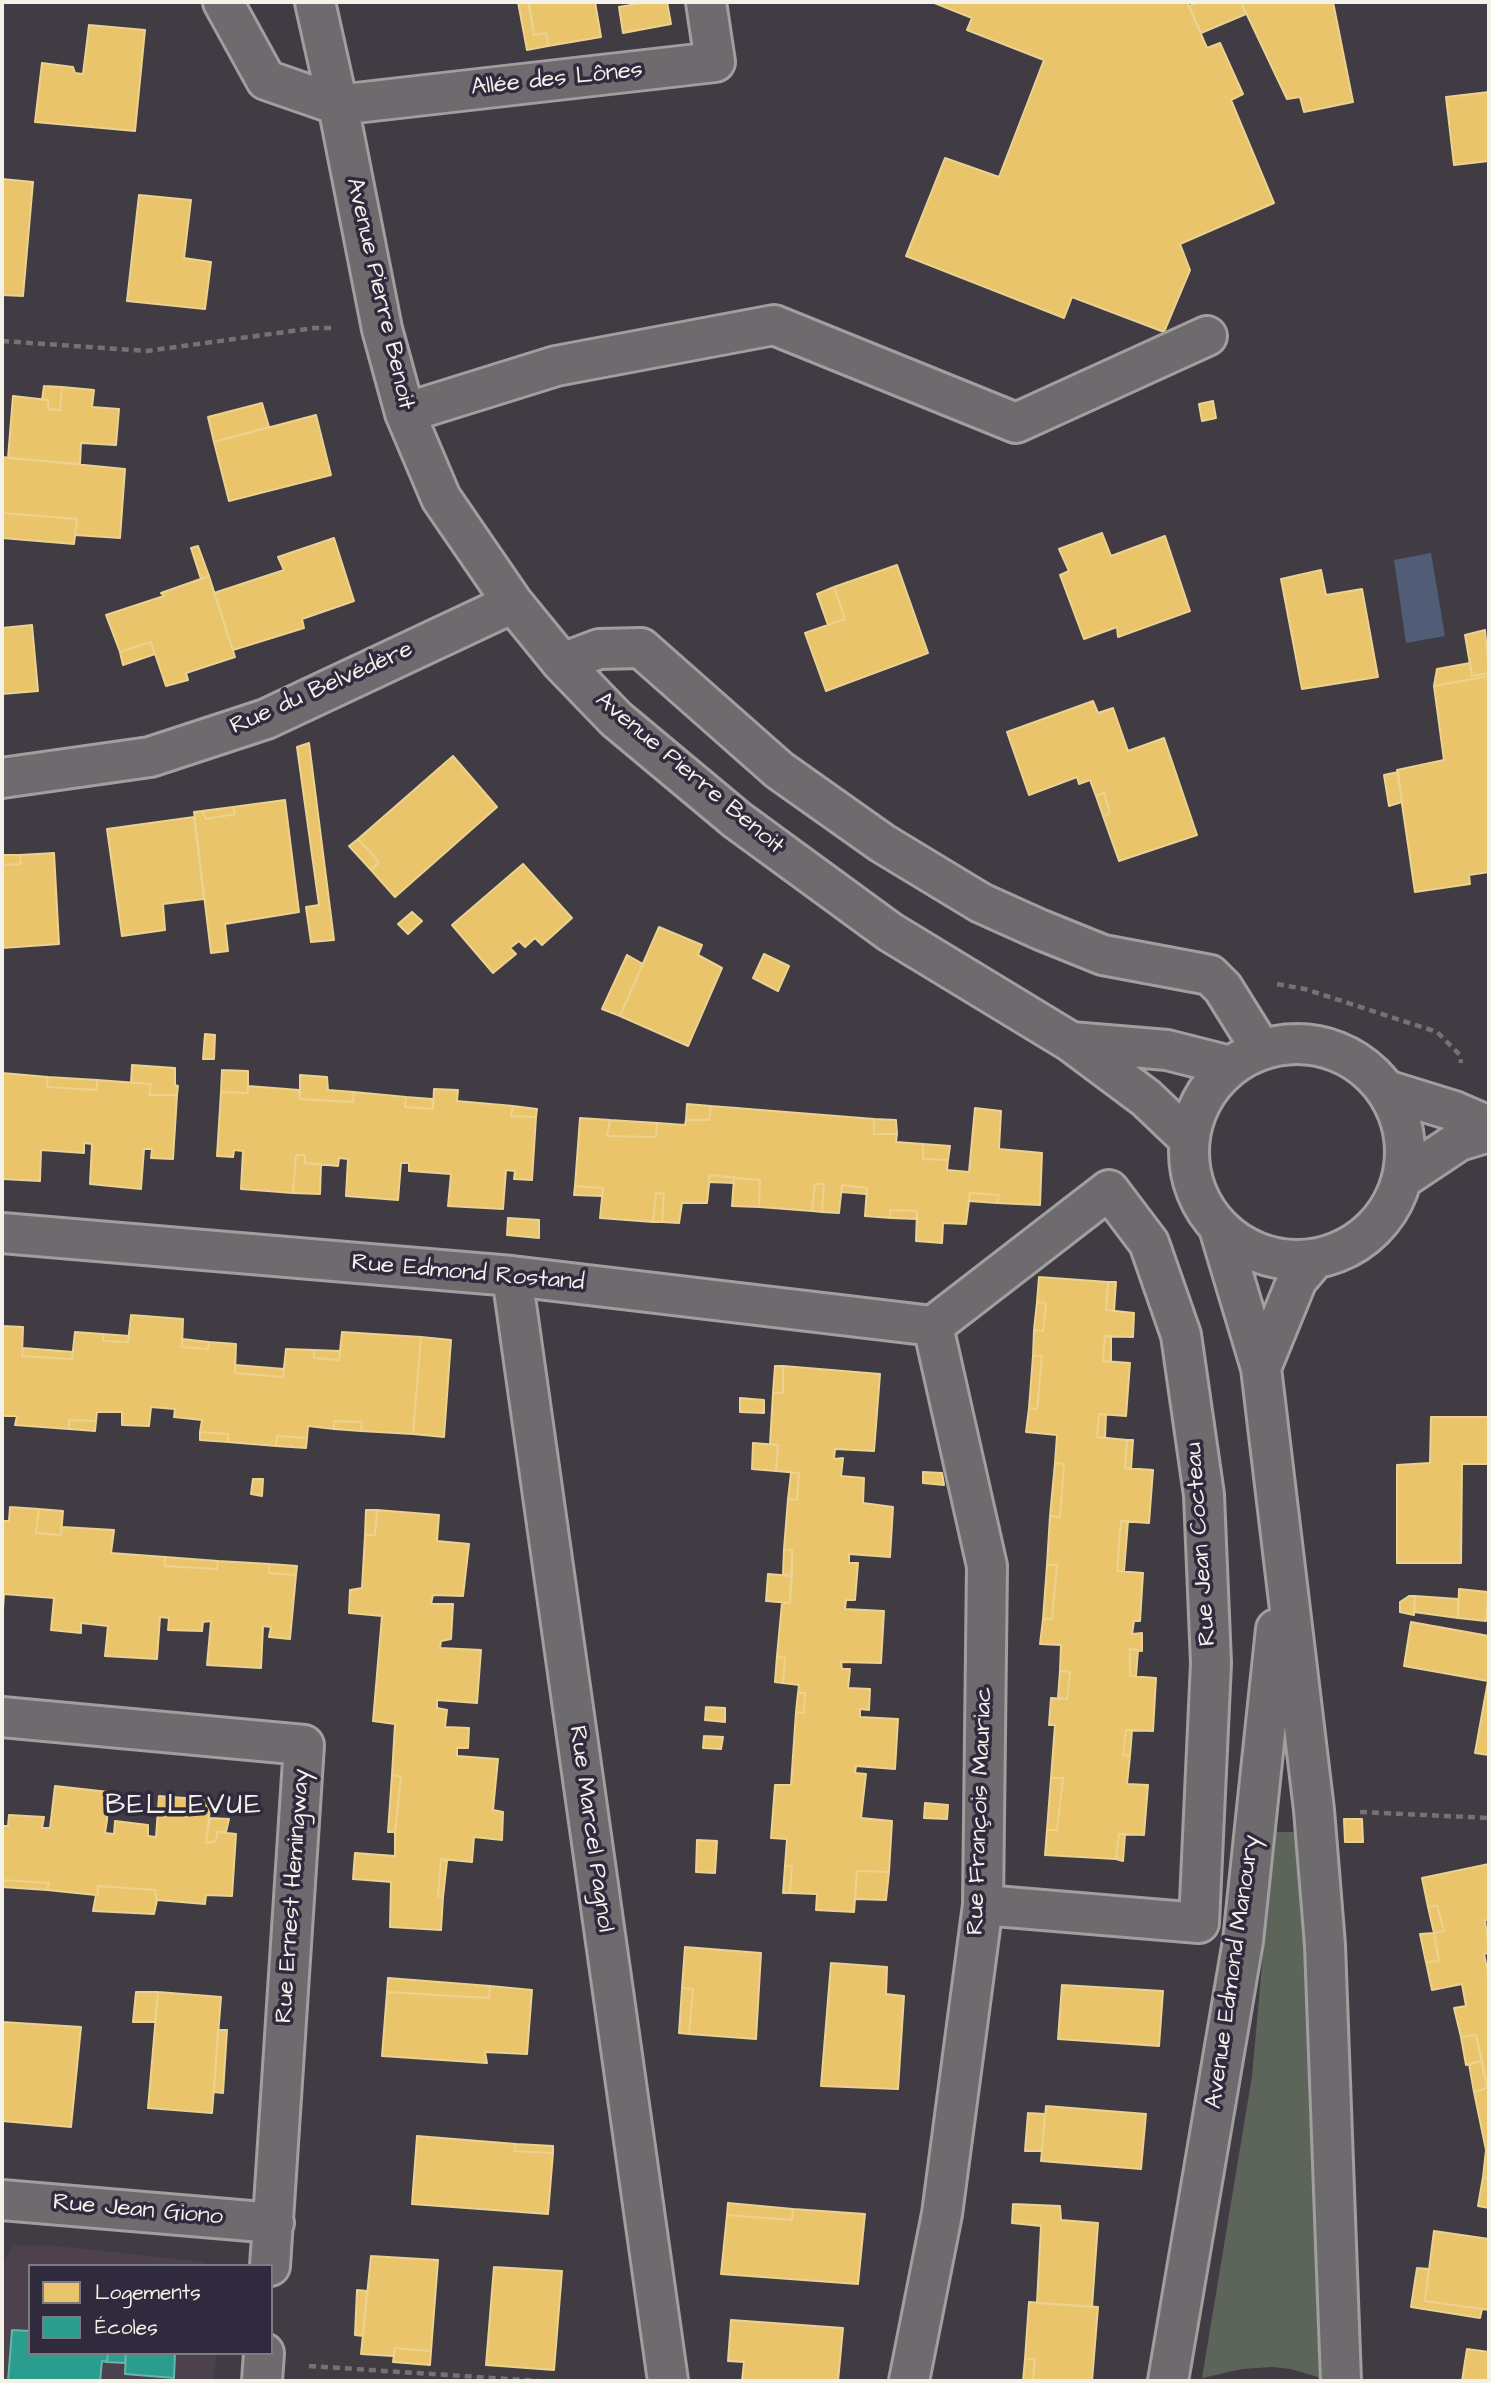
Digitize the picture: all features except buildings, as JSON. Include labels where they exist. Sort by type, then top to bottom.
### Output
[{"type":"street","points":[[223,2],[266,79],[338,105]]},
{"type":"street","name":"Avenue Pierre Benoit","points":[[314,2],[338,105],[382,329],[405,413],[441,498],[513,603],[562,663],[616,719],[737,820],[890,932],[1071,1042],[1146,1098],[1189,1139]]},
{"type":"street","name":"Allée des Lônes","points":[[338,105],[715,62],[706,2]]},
{"type":"street","points":[[405,413],[556,366],[774,325],[1016,424],[1207,336]]},
{"type":"street","name":"Rue du Belvédère","points":[[2,778],[150,757],[266,719],[513,603]]},
{"type":"street","points":[[562,663],[599,649],[641,648],[779,770],[882,843],[981,903],[1103,955],[1210,975],[1223,988],[1246,1058]]},
{"type":"street","name":"Avenue Pierre Benoit","points":[[1071,1042],[1246,1058]]},
{"type":"street","points":[[1296,1043],[1330,1049],[1362,1065],[1386,1090],[1400,1118],[1405,1149],[1402,1180],[1390,1209],[1370,1233],[1344,1251],[1314,1260],[1280,1259],[1247,1249],[1219,1228],[1200,1202],[1190,1171],[1189,1139],[1196,1111],[1210,1086],[1246,1058],[1296,1043]]},
{"type":"street","points":[[1386,1090],[1454,1111],[1489,1126]]},
{"type":"street","points":[[1402,1180],[1459,1141],[1489,1132]]},
{"type":"street","name":"Rue Jean Cocteau","points":[[933,1326],[1109,1190],[1149,1243],[1181,1335],[1204,1495],[1211,1663],[1199,1923],[983,1905]]},
{"type":"street","name":"Avenue Edmond Manoury","points":[[1219,1228],[1261,1368],[1314,1810],[1325,1945],[1341,2381]]},
{"type":"street","name":"Rue Edmond Rostand","points":[[2,1233],[512,1276],[933,1326]]},
{"type":"street","name":"Avenue Edmond Manoury","points":[[1261,1368],[1297,1280],[1314,1260]]},
{"type":"street","name":"Rue Marcel Pagnol","points":[[512,1276],[668,2381]]},
{"type":"street","name":"Rue François Mauriac","points":[[909,2381],[942,2214],[983,1905],[986,1566],[933,1326]]},
{"type":"street","name":"Avenue Edmond Manoury","points":[[1168,2381],[1243,1941],[1283,1561]]},
{"type":"street","name":"Rue Ernest Hemingway","points":[[2,1717],[304,1745],[271,2264]]},
{"type":"street","name":"Rue Jean Giono","points":[[2,2200],[274,2223]]},
{"type":"path","points":[[2,341],[147,351],[314,328],[382,329]]},
{"type":"path","points":[[1210,975],[1305,989],[1437,1032],[1460,1055],[1462,1070],[1454,1111]]},
{"type":"path","points":[[1314,1810],[1489,1818]]},
{"type":"path","points":[[263,2366],[538,2381]]},
{"type":"shaded area","points":[[1274,1832],[1300,1832],[1321,2378],[1291,2369],[1272,2367],[1242,2369],[1202,2378],[1252,2076]]},
{"type":"shaded area","points":[[13,2245],[47,2245],[204,2262],[206,2264],[28,2264],[28,2355],[217,2355],[213,2381],[2,2381],[2,2264]]},
{"type":"water","points":[[1431,553],[1445,636],[1406,643],[1394,560]]},
{"type":"district","name":"BELLEVUE","points":[[184,1807]]}]
